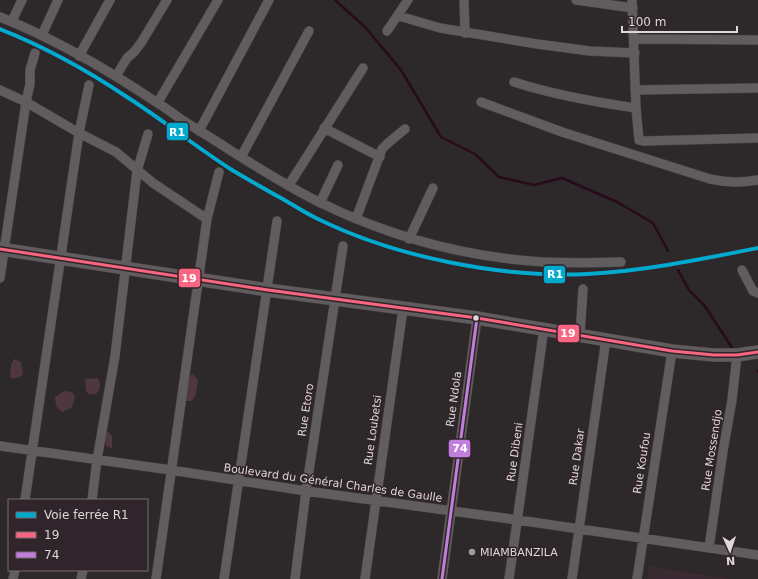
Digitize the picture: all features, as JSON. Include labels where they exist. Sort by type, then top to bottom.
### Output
[{"type":"street","points":[[12,21],[22,0]]},
{"type":"street","points":[[42,35],[58,0]]},
{"type":"street","points":[[80,56],[110,0]]},
{"type":"street","points":[[116,76],[127,58],[141,44],[167,0]]},
{"type":"street","points":[[158,102],[218,0]]},
{"type":"street","points":[[199,130],[269,0]]},
{"type":"street","points":[[387,31],[399,16],[408,0]]},
{"type":"street","points":[[464,0],[465,33]]},
{"type":"street","points":[[576,0],[633,4],[635,90],[638,138],[640,141],[758,138]]},
{"type":"street","points":[[0,16],[42,35],[116,76],[241,157],[320,203],[356,219],[409,239],[480,255],[543,262],[622,262]]},
{"type":"street","points":[[399,16],[465,33],[590,51],[635,53]]},
{"type":"street","points":[[241,157],[309,31]]},
{"type":"street","points":[[634,39],[758,40]]},
{"type":"street","points":[[0,278],[2,250],[30,84],[30,70],[35,53]]},
{"type":"street","points":[[289,185],[363,68]]},
{"type":"street","points":[[514,82],[565,97],[636,108]]},
{"type":"street","points":[[25,499],[79,133],[89,85]]},
{"type":"street","points":[[635,90],[758,88]]},
{"type":"street","points":[[0,90],[26,102],[79,133],[116,152],[137,171],[207,219]]},
{"type":"street","points":[[481,102],[562,132],[710,179],[736,183],[758,180]]},
{"type":"street","points":[[324,128],[380,157]]},
{"type":"street","points":[[356,219],[382,149],[405,129]]},
{"type":"street","points":[[92,499],[97,460],[115,356],[137,171],[148,134]]},
{"type":"street","points":[[320,203],[338,165]]},
{"type":"street","points":[[156,579],[207,219],[219,172]]},
{"type":"street","points":[[409,239],[432,188]]},
{"type":"street","points":[[224,579],[268,290],[277,221]]},
{"type":"street","name":"Rue Etoro","points":[[295,579],[306,491],[343,246]]},
{"type":"street","points":[[2,250],[268,290],[544,328],[672,351],[708,355],[737,355],[758,352]]},
{"type":"street","points":[[742,270],[753,291],[758,293]]},
{"type":"street","points":[[580,335],[583,289]]},
{"type":"street","name":"Rue Loubetsi","points":[[365,579],[403,309]]},
{"type":"street","name":"Rue Ndola","points":[[442,579],[477,318]]},
{"type":"street","name":"Rue Dibeni","points":[[509,579],[544,328]]},
{"type":"street","name":"Rue Dakar","points":[[572,579],[606,339]]},
{"type":"street","name":"Rue Koufou","points":[[637,579],[672,351]]},
{"type":"street","name":"Rue Mossendjo","points":[[709,548],[732,400],[737,355]]},
{"type":"street","name":"Boulevard du Général Charles de Gaulle","points":[[0,446],[171,470],[238,482],[518,520],[758,556]]},
{"type":"shaded area","points":[[14,359],[21,362],[23,372],[22,376],[13,379],[10,377],[11,364]]},
{"type":"shaded area","points":[[192,373],[198,380],[196,394],[192,401],[186,401],[183,397]]},
{"type":"shaded area","points":[[98,378],[100,385],[99,390],[96,394],[89,394],[86,391],[85,379]]},
{"type":"shaded area","points":[[64,391],[72,392],[75,397],[72,407],[62,412],[56,406],[55,397]]},
{"type":"shaded area","points":[[107,431],[112,436],[112,448],[106,446],[105,438]]},
{"type":"shaded area","points":[[649,566],[729,579],[647,579]]},
{"type":"waterway","points":[[335,0],[365,27],[401,70],[441,137],[475,154],[499,177],[534,185],[562,178],[617,202],[653,223],[668,251]]},
{"type":"waterway","points":[[678,270],[689,290],[704,305],[733,349]]},
{"type":"railway","points":[[0,29],[49,51],[97,78],[232,170],[308,214],[348,232],[380,244],[414,254],[484,268],[554,274],[587,274],[651,267],[758,248]]},
{"type":"rail line","name":"R1","points":[[0,29],[49,51],[97,78],[232,170],[308,214],[348,232],[380,244],[414,254],[484,268],[554,274],[587,274],[651,267],[758,248]]},
{"type":"transit line","name":"19","points":[[0,249],[268,290],[477,318],[672,351],[714,355],[737,355],[758,352]]},
{"type":"transit line","name":"74","points":[[442,579],[477,318]]},
{"type":"place","name":"MIAMBANZILA","points":[[472,552]]}]
